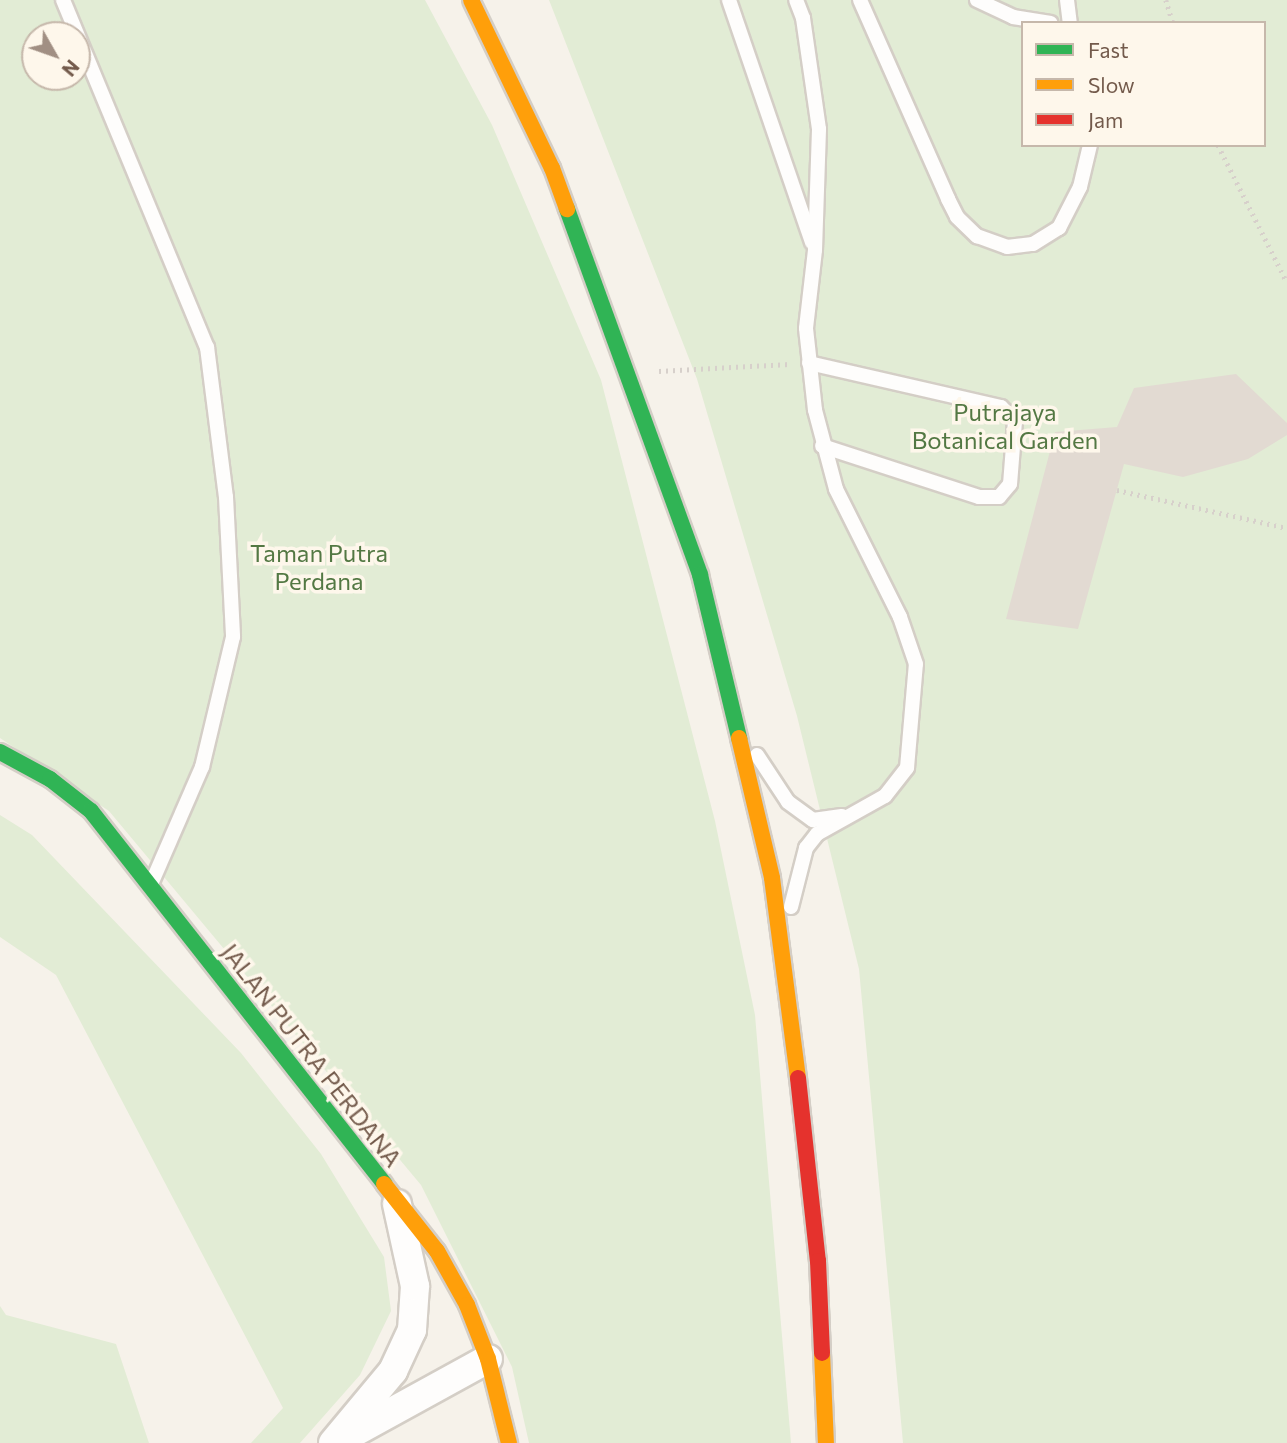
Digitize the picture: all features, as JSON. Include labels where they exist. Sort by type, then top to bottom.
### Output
[{"type":"main road","points":[[475,5],[552,168],[700,575],[772,878],[786,971],[818,1261],[825,1443]]},
{"type":"main road","name":"JALAN PUTRA PERDANA","points":[[0,752],[50,779],[91,811],[437,1251],[467,1305],[488,1359],[509,1443]]},
{"type":"street","points":[[334,1443],[394,1371],[412,1330],[415,1286],[396,1199]]},
{"type":"street","points":[[334,1443],[488,1359]]},
{"type":"lane","points":[[63,0],[207,347],[226,497],[233,637],[202,768],[150,887]]},
{"type":"lane","points":[[729,0],[815,250]]},
{"type":"lane","points":[[786,971],[793,888],[806,848],[817,834],[885,796],[907,768],[916,664],[900,617],[836,489],[822,446],[808,363],[806,328],[815,250],[819,129],[803,18],[796,0]]},
{"type":"lane","points":[[860,0],[948,199],[977,236],[1007,247],[1032,244],[1059,228],[1080,187],[1090,147]]},
{"type":"lane","points":[[976,0],[1013,17],[1038,21]]},
{"type":"lane","points":[[1067,0],[1070,21]]},
{"type":"lane","points":[[808,363],[1001,407],[1015,421],[1010,484],[999,497],[979,497],[822,446]]},
{"type":"lane","points":[[736,725],[788,802],[813,820],[852,814]]},
{"type":"path","points":[[1166,0],[1172,21]]},
{"type":"path","points":[[1219,147],[1287,282]]},
{"type":"path","points":[[626,373],[808,363]]},
{"type":"path","points":[[1117,490],[1287,528]]},
{"type":"green space","name":"Taman Putra Perdana","points":[[0,0],[425,0],[492,125],[601,380],[715,821],[755,1015],[791,1443],[529,1443],[512,1367],[421,1185],[109,811],[0,738]]},
{"type":"green space","name":"Putrajaya Botanical Garden","points":[[549,0],[1287,0],[1287,1443],[903,1443],[859,969],[797,716],[697,379]]},
{"type":"green space","points":[[0,815],[32,835],[241,1053],[321,1154],[384,1257],[391,1311],[360,1375],[300,1443],[251,1443],[283,1408],[56,975],[0,937]]},
{"type":"green space","points":[[0,1306],[6,1315],[116,1344],[149,1443],[0,1443]]},
{"type":"building","points":[[1236,374],[1287,423],[1287,435],[1248,459],[1183,477],[1124,464],[1078,629],[1006,619],[1055,432],[1117,427],[1134,388]]},
{"type":"traffic: fast","points":[[567,209],[700,575],[739,738]]},
{"type":"traffic: fast","points":[[0,752],[50,779],[91,811],[384,1184]]},
{"type":"traffic: slow","points":[[471,0],[552,168],[567,209]]},
{"type":"traffic: slow","points":[[739,738],[772,878],[798,1078]]},
{"type":"traffic: slow","points":[[384,1184],[437,1251],[467,1305],[488,1359],[509,1443]]},
{"type":"traffic: slow","points":[[822,1353],[826,1443]]},
{"type":"traffic: jam","points":[[798,1078],[818,1261],[822,1353]]}]
